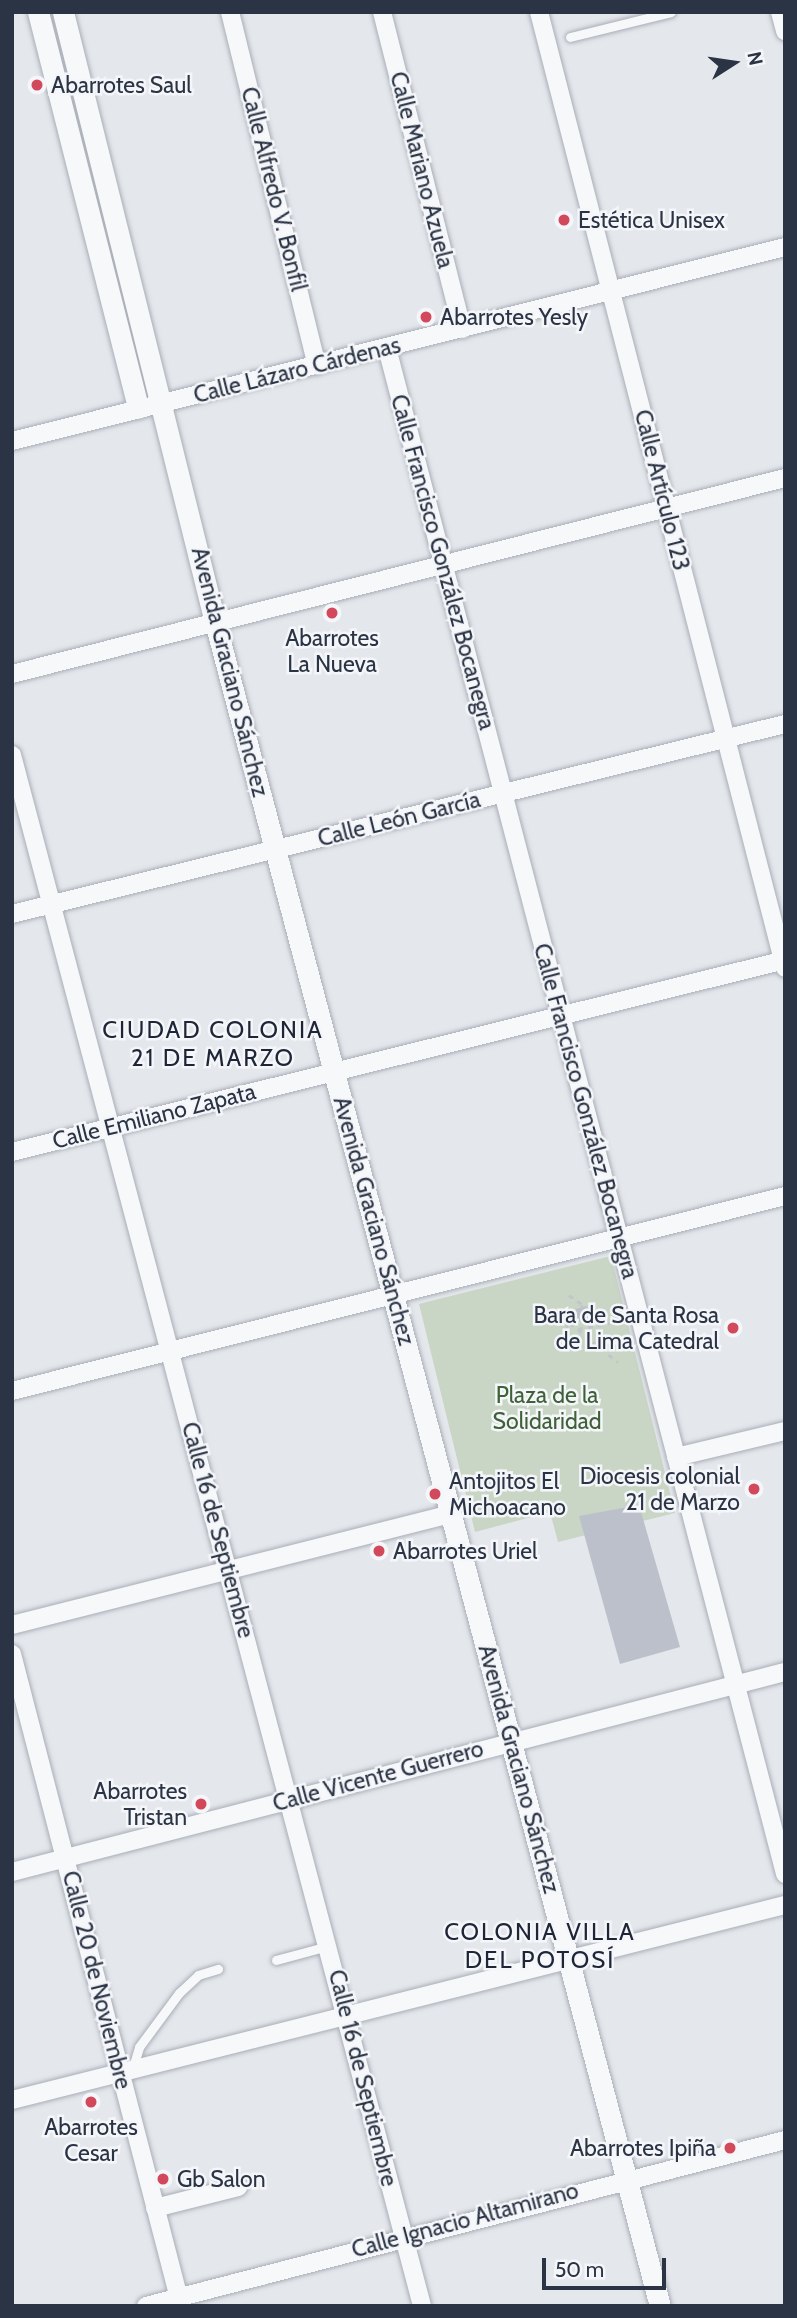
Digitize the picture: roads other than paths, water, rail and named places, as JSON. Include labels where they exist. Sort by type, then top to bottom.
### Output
[{"type":"street","points":[[38,12],[138,408]]},
{"type":"street","name":"Avenida Graciano Sánchez","points":[[63,12],[164,402],[215,622],[660,2306]]},
{"type":"street","name":"Calle Alfredo V. Bonfil","points":[[230,12],[317,365]]},
{"type":"street","name":"Calle Mariano Azuela","points":[[382,12],[462,329]]},
{"type":"street","name":"Calle Artículo 123","points":[[539,12],[784,963]]},
{"type":"street","points":[[780,12],[785,31]]},
{"type":"street","name":"Calle Lázaro Cárdenas","points":[[12,441],[785,247]]},
{"type":"street","name":"Calle Francisco González Bocanegra","points":[[387,348],[785,1874]]},
{"type":"street","points":[[12,674],[785,478]]},
{"type":"street","name":"Calle León García","points":[[12,914],[785,724]]},
{"type":"street","name":"Calle 16 de Septiembre","points":[[12,755],[291,1800],[422,2306]]},
{"type":"street","name":"Calle Emiliano Zapata","points":[[12,1152],[561,1014],[784,963]]},
{"type":"street","points":[[12,1391],[785,1196]]},
{"type":"street","points":[[676,1457],[785,1431]]},
{"type":"street","points":[[12,1625],[451,1514]]},
{"type":"street","name":"Calle 20 de Noviembre","points":[[12,1654],[66,1858],[127,2069],[155,2208],[179,2301]]},
{"type":"street","name":"Calle Vicente Guerrero","points":[[12,1872],[785,1672]]},
{"type":"street","points":[[12,2100],[347,2012],[785,1905]]},
{"type":"street","name":"Calle Ignacio Altamirano","points":[[146,2306],[179,2301],[403,2235],[785,2140]]},
{"type":"street","points":[[155,2208],[238,2187]]},
{"type":"lane","points":[[570,37],[671,12]]},
{"type":"lane","points":[[276,1960],[329,1946]]},
{"type":"lane","points":[[127,2069],[139,2047],[179,1993],[198,1975],[218,1969]]},
{"type":"place","name":"Abarrotes Saul","points":[[37,85]]},
{"type":"place","name":"Estética Unisex","points":[[564,220]]},
{"type":"place","name":"Abarrotes Yesly","points":[[426,317]]},
{"type":"place","name":"Abarrotes La Nueva","points":[[332,613]]},
{"type":"place","name":"Bara de Santa Rosa de Lima Catedral","points":[[733,1328]]},
{"type":"place","name":"Diocesis colonial 21 de Marzo","points":[[754,1489]]},
{"type":"place","name":"Antojitos El Michoacano","points":[[435,1494]]},
{"type":"place","name":"Abarrotes Uriel","points":[[379,1551]]},
{"type":"place","name":"Abarrotes Tristan","points":[[201,1804]]},
{"type":"place","name":"Abarrotes Cesar","points":[[91,2102]]},
{"type":"place","name":"Abarrotes Ipiña","points":[[730,2148]]},
{"type":"place","name":"Gb Salon","points":[[163,2179]]},
{"type":"district","name":"CIUDAD COLONIA 21 DE MARZO","points":[[213,1044]]},
{"type":"district","name":"COLONIA VILLA DEL POTOSÍ","points":[[540,1946]]},
{"type":"park label","name":"Plaza de la Solidaridad","points":[[547,1408]]}]
